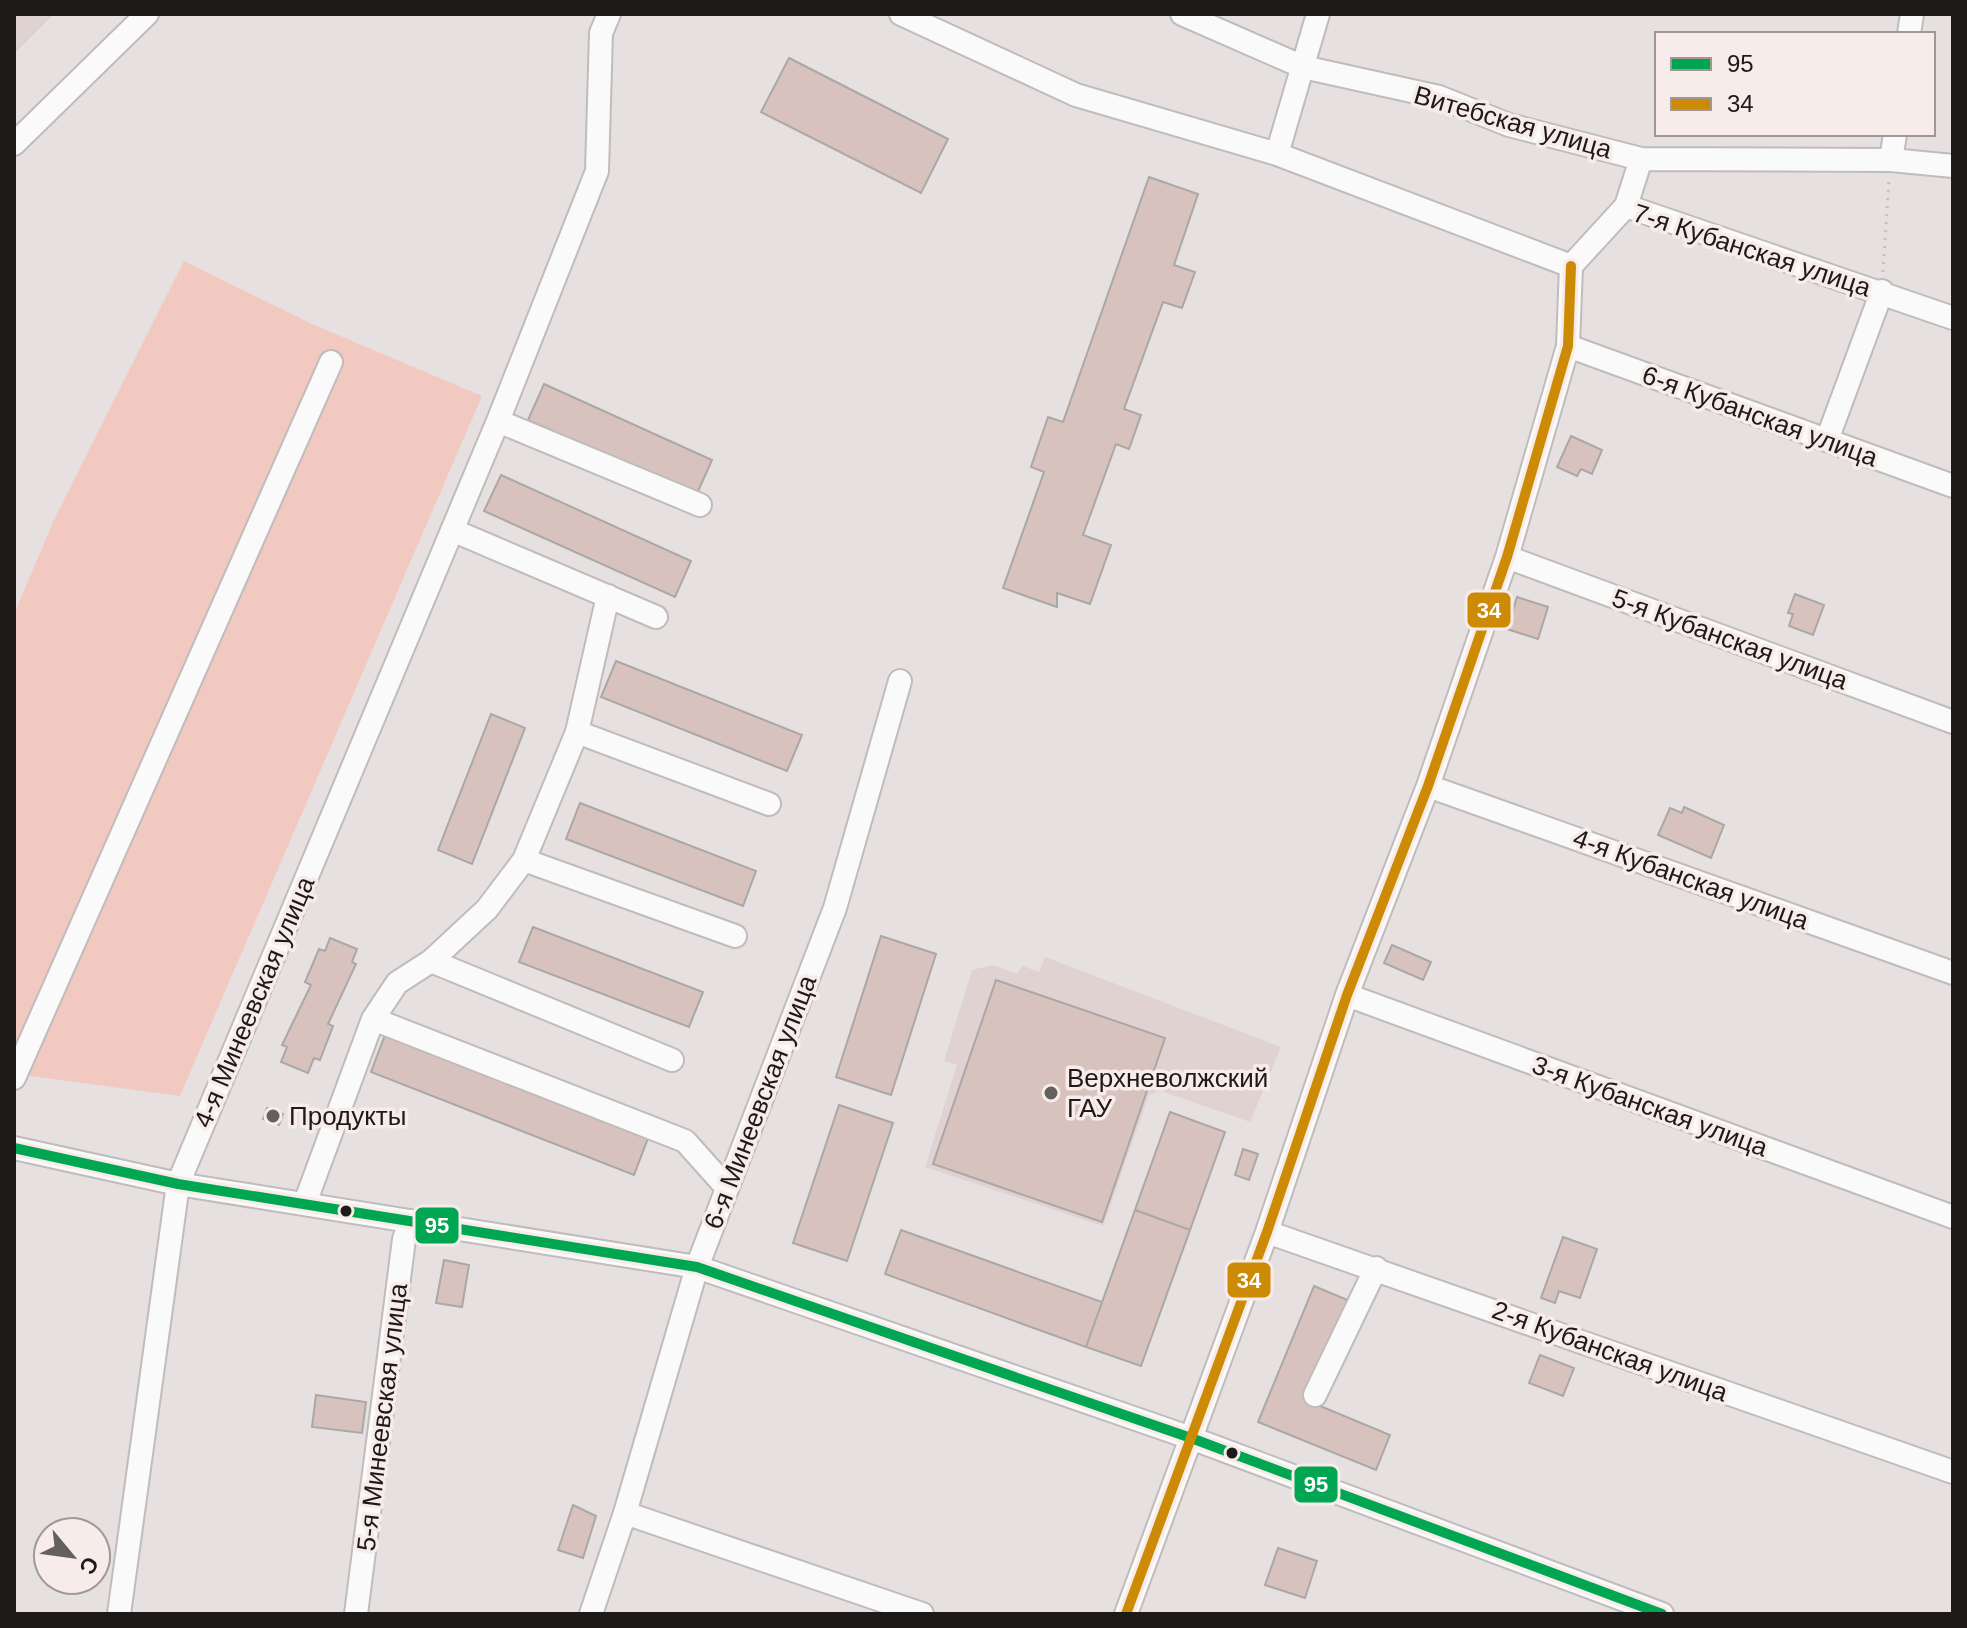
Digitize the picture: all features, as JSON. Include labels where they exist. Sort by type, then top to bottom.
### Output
[{"type":"street","points":[[14,144],[147,14]]},
{"type":"street","name":"4-я Минеевская улица","points":[[119,1614],[178,1184],[498,421],[597,171],[601,33],[609,14]]},
{"type":"street","points":[[901,14],[1076,95],[1277,154],[1571,266],[1568,346],[1507,557],[1428,786],[1347,995],[1267,1232],[1126,1614]]},
{"type":"street","name":"Витебская улица","points":[[1182,14],[1303,67],[1439,97],[1509,125],[1641,159],[1891,160],[1953,166]]},
{"type":"street","points":[[1277,154],[1318,14]]},
{"type":"street","points":[[1891,160],[1895,136]]},
{"type":"street","points":[[1626,206],[1641,159]]},
{"type":"street","name":"7-я Кубанская улица","points":[[1571,266],[1626,206],[1882,291],[1953,318]]},
{"type":"street","points":[[1827,440],[1882,291]]},
{"type":"street","name":"6-я Кубанская улица","points":[[1568,346],[1953,486]]},
{"type":"street","points":[[14,1078],[331,362]]},
{"type":"street","points":[[498,421],[700,505]]},
{"type":"street","points":[[452,530],[656,617]]},
{"type":"street","name":"5-я Кубанская улица","points":[[1507,557],[1953,722]]},
{"type":"street","points":[[305,1203],[373,1019],[397,983],[431,961],[487,909],[524,860],[577,732],[608,596]]},
{"type":"street","name":"6-я Минеевская улица","points":[[591,1614],[625,1513],[697,1267],[835,908],[900,681]]},
{"type":"street","points":[[577,732],[769,804]]},
{"type":"street","name":"4-я Кубанская улица","points":[[1428,786],[1953,973]]},
{"type":"street","points":[[524,860],[735,936]]},
{"type":"street","points":[[431,961],[672,1060]]},
{"type":"street","name":"3-я Кубанская улица","points":[[1347,995],[1953,1217]]},
{"type":"street","points":[[373,1019],[685,1141],[727,1188]]},
{"type":"street","points":[[14,1148],[178,1184],[697,1267],[1191,1438],[1662,1614]]},
{"type":"street","name":"5-я Минеевская улица","points":[[356,1614],[404,1239],[411,1221]]},
{"type":"street","name":"2-я Кубанская улица","points":[[1267,1232],[1953,1472]]},
{"type":"street","points":[[1315,1395],[1376,1268]]},
{"type":"street","points":[[625,1513],[922,1614]]},
{"type":"path","points":[[1882,291],[1891,160]]},
{"type":"shaded area","points":[[14,14],[54,14],[14,54]]},
{"type":"shaded area","points":[[184,261],[312,324],[482,396],[180,1096],[14,1074],[14,614],[53,522]]},
{"type":"shaded area","name":"Верхневолжский ГАУ","points":[[1045,957],[1281,1047],[1250,1122],[1161,1091],[1149,1095],[1103,1226],[925,1167],[957,1065],[944,1061],[972,970],[993,965],[1016,974],[1023,966],[1039,972]]},
{"type":"building","points":[[789,58],[948,139],[921,193],[761,112]]},
{"type":"building","points":[[1149,177],[1198,194],[1174,265],[1195,272],[1182,308],[1163,302],[1124,409],[1141,415],[1129,449],[1116,444],[1083,535],[1111,545],[1090,604],[1057,593],[1057,607],[1003,588],[1044,472],[1031,467],[1048,417],[1063,422]]},
{"type":"building","points":[[544,384],[712,460],[696,496],[528,420]]},
{"type":"building","points":[[1571,436],[1602,450],[1592,474],[1581,469],[1577,476],[1557,467]]},
{"type":"building","points":[[501,475],[691,561],[675,597],[484,511]]},
{"type":"building","points":[[1795,594],[1824,605],[1813,635],[1789,626],[1793,614],[1788,613]]},
{"type":"building","points":[[1517,597],[1548,607],[1538,639],[1507,629]]},
{"type":"building","points":[[616,661],[802,735],[787,771],[601,697]]},
{"type":"building","points":[[491,714],[525,728],[472,864],[438,850]]},
{"type":"building","points":[[580,803],[756,871],[743,906],[566,839]]},
{"type":"building","points":[[1684,807],[1724,825],[1711,858],[1658,835],[1670,808],[1682,813]]},
{"type":"building","points":[[533,927],[703,992],[689,1027],[519,962]]},
{"type":"building","points":[[881,936],[936,954],[891,1095],[836,1077]]},
{"type":"building","points":[[330,938],[357,949],[352,962],[356,964],[328,1024],[333,1026],[320,1060],[314,1058],[308,1073],[281,1062],[287,1047],[282,1045],[311,985],[305,982],[319,949],[325,951]]},
{"type":"building","points":[[1392,945],[1431,962],[1423,980],[1384,963]]},
{"type":"building","name":"Верхневолжский ГАУ","points":[[996,980],[1165,1038],[1102,1222],[933,1164]]},
{"type":"building","points":[[385,1035],[648,1138],[634,1175],[371,1072]]},
{"type":"building","points":[[839,1105],[893,1123],[847,1261],[793,1243]]},
{"type":"building","name":"Продукты","points":[[267,1108],[283,1114],[279,1125],[263,1119]]},
{"type":"building","points":[[1170,1112],[1225,1132],[1190,1230],[1135,1210]]},
{"type":"building","points":[[1243,1149],[1258,1154],[1249,1180],[1235,1175]]},
{"type":"building","points":[[1135,1210],[1190,1230],[1141,1366],[1086,1347]]},
{"type":"building","points":[[901,1230],[1102,1302],[1086,1347],[885,1274]]},
{"type":"building","points":[[1563,1237],[1597,1249],[1580,1298],[1559,1291],[1555,1303],[1541,1298]]},
{"type":"building","points":[[444,1260],[469,1265],[462,1307],[436,1303]]},
{"type":"building","points":[[1314,1286],[1350,1301],[1308,1401],[1390,1435],[1376,1470],[1258,1422]]},
{"type":"building","points":[[1540,1355],[1574,1368],[1563,1396],[1529,1383]]},
{"type":"building","points":[[316,1395],[366,1402],[362,1433],[312,1427]]},
{"type":"building","points":[[573,1505],[596,1516],[583,1558],[558,1550]]},
{"type":"building","points":[[1278,1548],[1317,1561],[1305,1598],[1265,1585]]},
{"type":"transit line","name":"34","points":[[1126,1614],[1267,1232],[1347,995],[1428,786],[1507,557],[1568,346],[1571,266]]},
{"type":"transit line","name":"95","points":[[14,1148],[178,1184],[697,1267],[1191,1438],[1662,1614]]},
{"type":"place","name":"Верхневолжский ГАУ","points":[[1051,1093]]},
{"type":"place","name":"Продукты","points":[[273,1116]]}]
